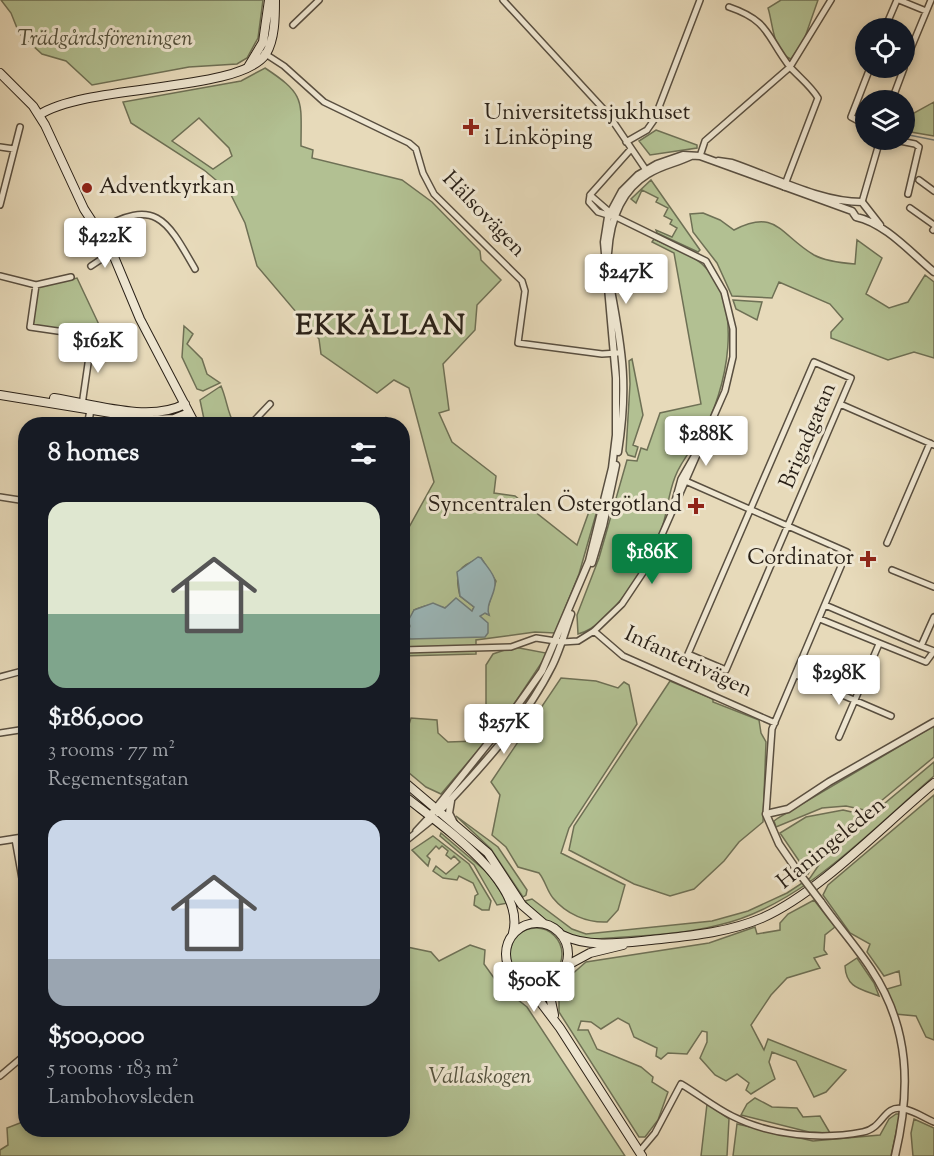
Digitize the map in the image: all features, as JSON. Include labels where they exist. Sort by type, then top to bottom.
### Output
[{"type":"main road","points":[[262,52],[269,0]]},
{"type":"main road","points":[[39,115],[51,108],[69,103],[222,77],[247,68],[262,52],[273,29],[275,0]]},
{"type":"main road","points":[[0,74],[39,115],[84,209],[112,252],[140,319],[191,417]]},
{"type":"main road","points":[[0,390],[146,417]]},
{"type":"main road","points":[[0,395],[82,405]]},
{"type":"main road","points":[[91,407],[155,413],[168,412],[185,404]]},
{"type":"main road","points":[[179,417],[189,413]]},
{"type":"main road","name":"Haningeleden","points":[[561,935],[586,944],[640,941],[725,930],[773,912],[803,894],[934,783]]},
{"type":"main road","points":[[410,787],[488,853],[522,904],[543,923],[561,935],[568,950],[566,966],[555,979],[542,985],[526,983]]},
{"type":"main road","points":[[410,801],[482,861],[499,880],[516,917],[513,934],[508,942],[506,958],[513,974],[526,983],[560,1028],[640,1154]]},
{"type":"main road","points":[[513,934],[530,924],[543,923]]},
{"type":"main road","name":"Haningeleden","points":[[566,966],[590,952],[640,941]]},
{"type":"main road","points":[[555,979],[550,1001],[560,1028]]},
{"type":"street","points":[[293,25],[319,0]]},
{"type":"street","points":[[504,0],[608,114],[647,172]]},
{"type":"street","points":[[626,142],[647,130],[654,120],[700,0]]},
{"type":"street","points":[[700,156],[705,141],[790,67],[831,0]]},
{"type":"street","points":[[890,18],[898,0],[926,11]]},
{"type":"street","points":[[915,38],[931,0]]},
{"type":"street","points":[[729,7],[759,21],[790,67],[818,98],[785,185]]},
{"type":"street","name":"Hälsovägen","points":[[262,52],[284,66],[324,102],[409,142],[416,149],[423,173],[434,194],[522,280],[525,291],[518,343],[594,352],[608,350],[614,353],[623,352]]},
{"type":"street","points":[[855,105],[850,117],[855,120]]},
{"type":"street","points":[[0,205],[20,127]]},
{"type":"street","points":[[908,194],[919,147],[915,144]]},
{"type":"street","points":[[0,147],[14,149]]},
{"type":"street","points":[[410,650],[511,647],[536,638],[575,642],[594,631],[635,589],[650,562],[684,480],[703,443],[725,391],[732,363],[733,330],[724,292],[712,267],[702,258],[611,215],[590,195],[631,149]]},
{"type":"street","points":[[862,202],[877,150]]},
{"type":"street","points":[[410,837],[453,798],[536,693],[548,674],[589,561],[612,468],[617,415],[614,353],[604,261],[611,215],[630,189],[647,172],[692,156],[700,156],[732,163],[852,211],[856,217],[884,230]]},
{"type":"street","points":[[919,180],[934,191]]},
{"type":"street","points":[[785,185],[854,203],[862,202]]},
{"type":"street","points":[[862,202],[884,230],[934,272]]},
{"type":"street","points":[[852,211],[854,203]]},
{"type":"street","points":[[910,207],[934,228]]},
{"type":"street","points":[[862,218],[868,210]]},
{"type":"street","points":[[99,230],[128,215],[149,215],[172,231],[195,269]]},
{"type":"street","points":[[438,810],[446,794],[516,708],[542,671],[559,641],[595,555],[611,493],[624,409],[623,352],[608,270],[611,215]]},
{"type":"street","points":[[91,266],[112,252]]},
{"type":"street","points":[[0,276],[36,285],[71,277]]},
{"type":"street","points":[[36,285],[30,327],[92,336],[82,405]]},
{"type":"street","name":"Brigadgatan","points":[[814,362],[851,378],[840,404],[726,670],[688,654],[814,362]]},
{"type":"street","points":[[840,404],[932,444],[887,543]]},
{"type":"street","points":[[258,417],[270,405]]},
{"type":"street","points":[[89,417],[91,407]]},
{"type":"street","name":"Brigadgatan","points":[[684,480],[847,552],[825,605]]},
{"type":"street","points":[[0,497],[18,500]]},
{"type":"street","points":[[892,570],[934,587]]},
{"type":"street","points":[[820,619],[922,662],[929,659],[934,651],[825,605],[775,723],[769,746],[766,814],[779,844],[871,969],[884,993],[895,1023],[906,1074],[905,1109],[895,1156]]},
{"type":"street","points":[[921,646],[934,618]]},
{"type":"street","name":"Infanterivägen","points":[[594,631],[623,657],[775,723]]},
{"type":"street","points":[[838,737],[879,644]]},
{"type":"street","points":[[0,677],[18,672]]},
{"type":"street","points":[[796,675],[891,716]]},
{"type":"street","points":[[766,814],[788,809],[829,782],[934,722]]},
{"type":"street","points":[[0,733],[18,730]]},
{"type":"street","points":[[422,797],[434,800],[446,794]]},
{"type":"street","points":[[453,798],[449,808],[454,823]]},
{"type":"street","points":[[0,841],[18,838]]},
{"type":"street","points":[[15,839],[18,856]]},
{"type":"street","points":[[0,1076],[18,1061]]},
{"type":"street","points":[[640,1154],[655,1133],[681,1084],[740,1120],[815,1136],[872,1130],[880,1125],[888,1111],[905,1109],[934,1122]]},
{"type":"green space","name":"Trädgårdsföreningen","points":[[1,0],[263,0],[258,38],[247,58],[237,64],[189,67],[92,85],[66,61],[42,54],[19,33],[11,13]]},
{"type":"green space","points":[[781,0],[818,0],[804,40],[791,59],[785,56],[777,45],[768,8]]},
{"type":"green space","points":[[265,68],[294,92],[300,108],[301,146],[313,150],[312,158],[402,180],[432,202],[480,251],[481,260],[501,280],[477,305],[475,330],[443,364],[449,410],[439,413],[452,442],[496,476],[494,493],[515,496],[577,545],[591,506],[596,514],[579,574],[555,633],[535,632],[476,640],[476,654],[410,656],[410,631],[485,613],[489,615],[487,610],[496,581],[481,558],[467,564],[460,571],[458,581],[460,596],[474,607],[472,612],[453,603],[445,608],[432,605],[423,606],[414,610],[410,623],[410,526],[434,482],[409,388],[394,380],[377,393],[321,354],[319,339],[257,266],[245,223],[229,191],[204,170],[131,123],[123,102],[241,81]],"holes":[[[199,118],[229,148],[232,156],[213,169],[172,141]]]},
{"type":"green space","points":[[934,102],[934,136],[915,133],[915,112]]},
{"type":"green space","points":[[656,130],[697,145],[697,148],[650,155],[639,141]]},
{"type":"green space","points":[[651,180],[700,250],[698,252],[657,233],[656,230],[672,237],[677,228],[670,224],[672,220],[664,216],[668,208],[656,202],[658,198],[642,190],[636,203],[631,199]]},
{"type":"green space","points":[[703,213],[720,220],[734,230],[748,224],[769,223],[814,255],[834,261],[855,264],[857,240],[882,258],[866,294],[889,308],[908,302],[925,275],[934,282],[934,358],[914,352],[888,360],[831,338],[831,332],[843,319],[830,304],[779,282],[772,298],[732,296],[717,263],[693,232],[690,214]]},
{"type":"green space","points":[[654,239],[697,260],[716,280],[724,301],[728,323],[728,348],[724,372],[710,417],[675,477],[659,535],[642,569],[605,617],[591,628],[578,634],[577,615],[599,558],[627,460],[637,461],[641,448],[647,450],[660,413],[701,404],[674,253],[652,242]]},
{"type":"green space","points":[[77,278],[102,331],[95,334],[33,325],[38,287]]},
{"type":"green space","points":[[733,300],[762,302],[757,320],[736,309]]},
{"type":"green space","points":[[184,326],[193,334],[187,344],[202,359],[207,374],[220,383],[203,391],[197,389],[182,357]]},
{"type":"green space","points":[[632,359],[643,415],[633,445],[638,447],[635,457],[628,455],[626,451],[629,361]]},
{"type":"green space","points":[[221,386],[231,417],[204,417],[200,400]]},
{"type":"green space","points":[[514,647],[546,653],[546,656],[502,722],[441,794],[426,787],[410,774],[411,718],[437,720],[438,733],[448,742],[477,741],[478,722],[486,721],[486,665],[493,654]]},
{"type":"green space","points":[[561,678],[596,681],[618,688],[624,682],[629,685],[637,724],[569,828],[561,853],[625,885],[618,910],[607,922],[585,919],[564,909],[551,895],[539,873],[518,867],[506,847],[492,835],[500,795],[491,782]]},
{"type":"green space","points":[[670,681],[713,699],[713,702],[759,720],[761,733],[766,742],[763,822],[739,842],[724,861],[694,889],[670,896],[634,884],[569,850],[574,826]]},
{"type":"green space","points":[[934,726],[934,757],[869,811],[846,806],[822,808],[776,827],[774,821],[778,818]]},
{"type":"green space","points":[[934,762],[934,776],[834,864],[779,901],[749,915],[703,929],[584,940],[552,924],[536,913],[525,901],[532,899],[572,929],[586,934],[712,921],[748,911],[787,893],[810,878],[829,850]]},
{"type":"green space","points":[[934,795],[934,1040],[926,1037],[916,1016],[895,1014],[887,989],[901,985],[899,971],[884,976],[867,952],[870,944],[850,933],[823,895],[828,885]]},
{"type":"green space","points":[[843,810],[865,815],[821,853],[808,874],[780,833],[806,817]]},
{"type":"green space","points":[[456,816],[498,847],[527,890],[526,895],[523,897],[491,849]]},
{"type":"green space","points":[[441,833],[489,874],[508,903],[497,905],[474,865],[440,836]]},
{"type":"green space","points":[[433,836],[469,864],[491,901],[489,910],[482,910],[474,905],[475,896],[478,894],[473,883],[459,876],[457,880],[443,878],[433,871],[436,866],[446,874],[460,862],[454,856],[451,859],[446,855],[448,851],[442,846],[439,849],[436,846],[427,856],[430,859],[428,866],[412,850]]},
{"type":"green space","points":[[814,900],[835,927],[825,935],[824,950],[827,954],[814,958],[820,968],[787,978],[771,995],[751,1025],[764,1050],[768,1039],[846,1070],[826,1092],[814,1097],[796,1061],[772,1052],[769,1062],[775,1079],[751,1094],[746,1090],[749,1083],[737,1074],[726,1081],[715,1075],[700,1058],[707,1042],[707,1032],[702,1031],[687,1054],[668,1053],[661,1059],[656,1056],[657,1048],[634,1037],[629,1024],[618,1018],[601,1029],[591,1022],[581,1021],[578,1030],[588,1030],[597,1049],[641,1067],[653,1077],[652,1082],[668,1092],[658,1120],[645,1137],[639,1137],[559,1012],[559,1001],[570,976],[586,962],[709,943],[755,927],[757,934],[780,930],[780,923],[788,914]]},
{"type":"green space","points":[[531,928],[541,928],[555,935],[562,954],[555,973],[541,980],[531,980],[521,976],[514,969],[510,959],[510,949],[514,939],[521,932]]},
{"type":"green space","name":"Vallaskogen","points":[[470,945],[485,950],[484,964],[499,985],[527,1007],[625,1156],[0,1156],[0,1150],[8,1145],[7,1128],[18,1124],[18,1137],[410,1137],[410,948],[431,952],[439,961]]},
{"type":"green space","points":[[857,958],[874,983],[879,996],[856,987],[848,979],[845,966]]},
{"type":"green space","points":[[755,1098],[772,1107],[797,1108],[803,1117],[820,1116],[830,1133],[809,1132],[741,1115],[747,1104]]},
{"type":"green space","points":[[707,1104],[729,1119],[727,1156],[701,1156]]},
{"type":"green space","points":[[900,1114],[891,1156],[733,1156],[737,1124],[813,1141],[880,1135],[889,1119]]},
{"type":"green space","points":[[914,1119],[934,1128],[934,1156],[913,1156],[911,1133]]},
{"type":"water","points":[[478,557],[494,576],[494,591],[488,607],[489,615],[485,613],[480,616],[488,623],[488,633],[485,637],[410,639],[410,617],[414,610],[433,603],[445,608],[456,598],[472,611],[474,607],[460,596],[457,572]]},
{"type":"waterway","points":[[915,136],[934,140]]},
{"type":"place","name":"Universitetssjukhuset i Linköping","points":[[471,127]]},
{"type":"place","name":"Adventkyrkan","points":[[87,188]]},
{"type":"place","name":"Syncentralen Östergötland","points":[[696,506]]},
{"type":"place","name":"Cordinator","points":[[868,559]]},
{"type":"district","name":"EKKÄLLAN","points":[[381,327]]}]
